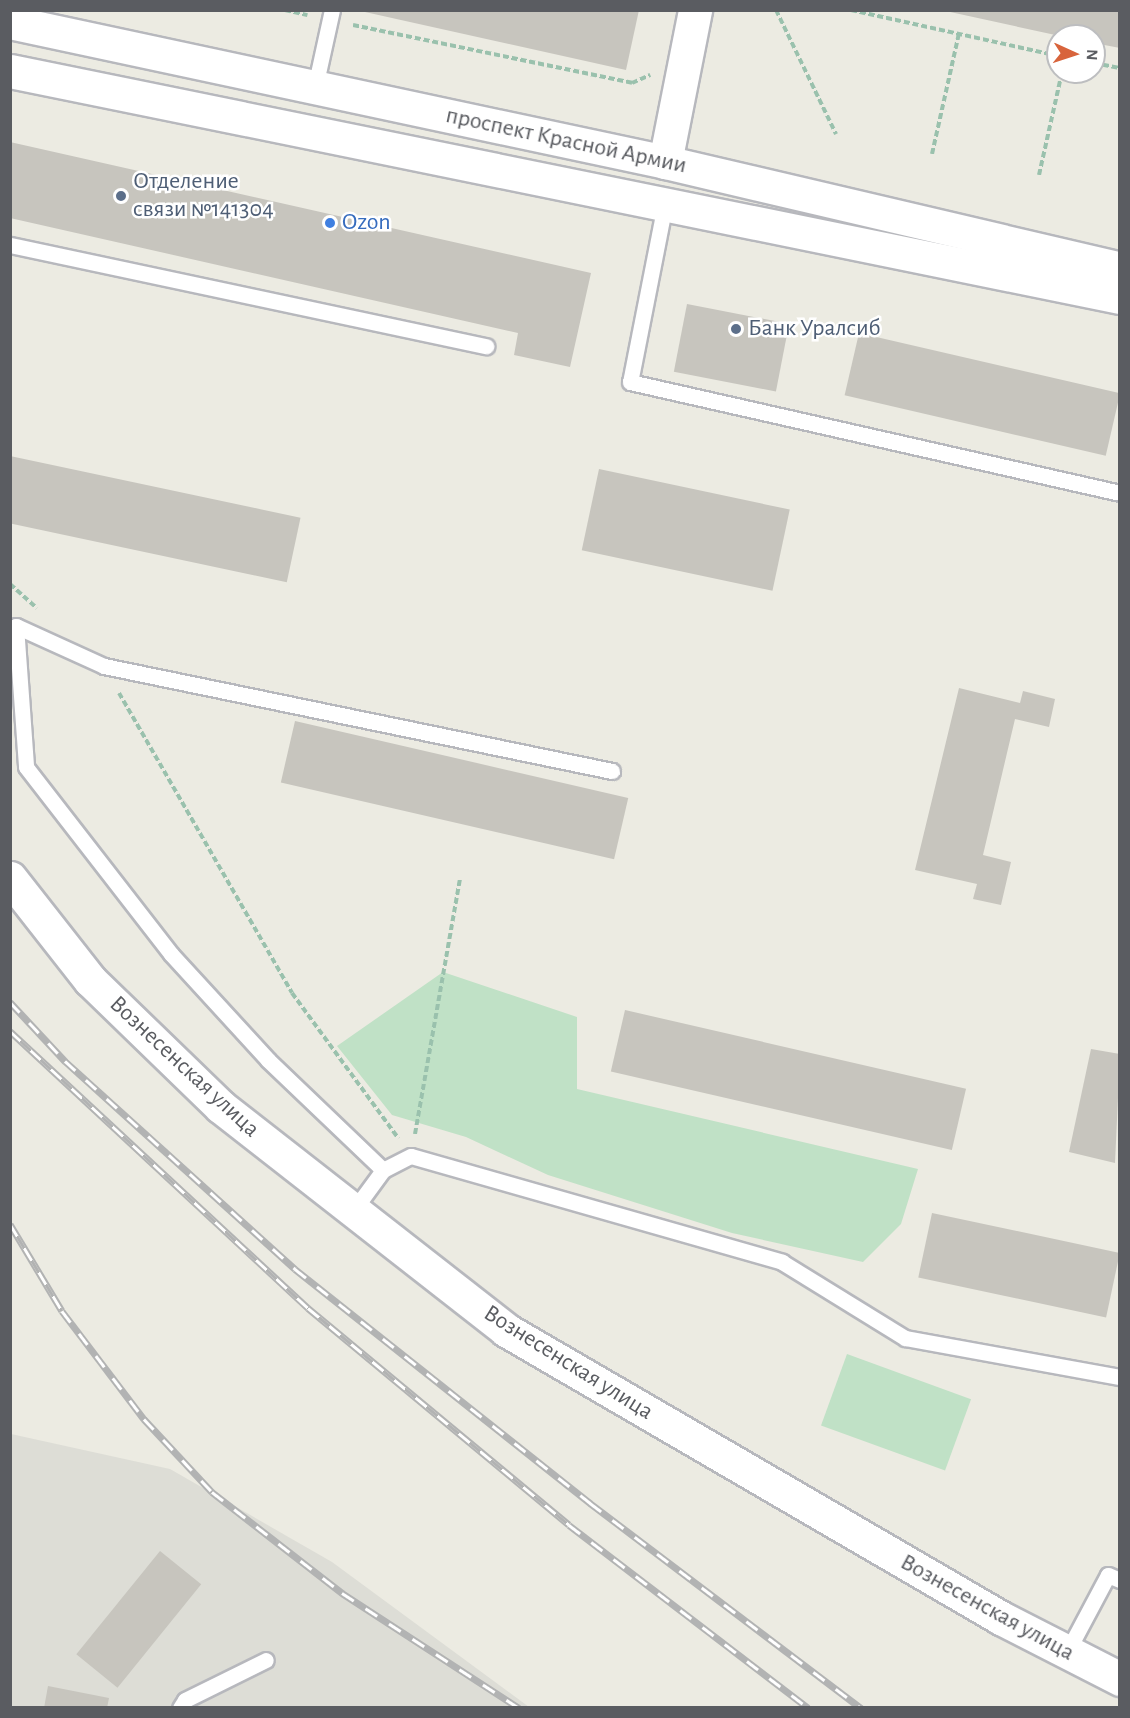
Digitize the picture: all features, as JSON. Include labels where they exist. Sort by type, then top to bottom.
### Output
[{"type":"main road","points":[[665,162],[694,10]]},
{"type":"main road","name":"проспект Красной Армии","points":[[10,22],[665,162],[1119,269]]},
{"type":"main road","name":"проспект Красной Армии","points":[[10,71],[1119,297]]},
{"type":"main road","name":"Вознесенская улица","points":[[10,878],[90,980],[221,1107],[506,1329],[1067,1652],[1119,1678]]},
{"type":"lane","points":[[315,87],[331,15]]},
{"type":"lane","points":[[665,204],[630,382],[1119,493]]},
{"type":"lane","points":[[10,245],[486,346]]},
{"type":"lane","points":[[13,623],[104,666],[612,771]]},
{"type":"lane","points":[[13,623],[26,767],[171,954],[268,1060],[383,1170]]},
{"type":"lane","points":[[353,1211],[383,1170],[411,1156],[782,1262],[905,1338],[1119,1377]]},
{"type":"lane","points":[[1067,1652],[1108,1575],[1119,1580]]},
{"type":"lane","points":[[180,1707],[185,1700],[266,1660]]},
{"type":"path","points":[[285,10],[331,15],[632,83],[656,72]]},
{"type":"path","points":[[776,10],[836,134]]},
{"type":"path","points":[[851,10],[1046,53]]},
{"type":"path","points":[[932,154],[959,33]]},
{"type":"path","points":[[1039,175],[1059,84]]},
{"type":"path","points":[[104,666],[292,993],[411,1156]]},
{"type":"path","points":[[411,1156],[460,878]]},
{"type":"shaded area","points":[[11,1434],[170,1469],[332,1562],[529,1707],[11,1708]]},
{"type":"green space","points":[[443,972],[577,1017],[577,1089],[918,1169],[901,1224],[863,1262],[732,1233],[548,1175],[466,1137],[392,1115],[337,1046]]},
{"type":"green space","points":[[847,1354],[971,1399],[945,1471],[821,1425]]},
{"type":"building","points":[[356,10],[639,10],[626,70]]},
{"type":"building","points":[[941,10],[1120,10],[1120,48],[1106,45],[1106,24],[1046,24],[1046,33]]},
{"type":"building","points":[[10,142],[591,273],[570,367],[514,355],[518,333],[10,218]]},
{"type":"building","points":[[687,304],[789,324],[776,392],[674,372]]},
{"type":"building","points":[[859,333],[1120,393],[1106,456],[845,395]]},
{"type":"building","points":[[10,456],[301,518],[287,582],[10,523]]},
{"type":"building","points":[[599,469],[790,510],[772,591],[582,550]]},
{"type":"building","points":[[959,688],[1020,703],[1023,691],[1055,699],[1049,727],[1015,719],[983,855],[1011,862],[1001,905],[973,899],[977,884],[915,870]]},
{"type":"building","points":[[295,721],[628,798],[614,859],[281,782]]},
{"type":"building","points":[[625,1010],[966,1089],[952,1150],[611,1071]]},
{"type":"building","points":[[1091,1049],[1120,1054],[1115,1163],[1069,1152]]},
{"type":"building","points":[[932,1213],[1120,1253],[1106,1317],[918,1278]]},
{"type":"building","points":[[160,1551],[201,1584],[117,1688],[76,1654]]},
{"type":"building","points":[[48,1686],[109,1698],[107,1708],[44,1708]]},
{"type":"railway","points":[[10,1002],[65,1061],[295,1269],[590,1503],[861,1708]]},
{"type":"railway","points":[[10,1031],[308,1308],[569,1525],[808,1708]]},
{"type":"railway","points":[[10,1224],[62,1311],[144,1419],[212,1492],[342,1593],[519,1708]]},
{"type":"place","name":"Отделение связи №141304","points":[[121,196]]},
{"type":"place","name":"Ozon","points":[[330,223]]},
{"type":"place","name":"Банк Уралсиб","points":[[736,329]]}]
